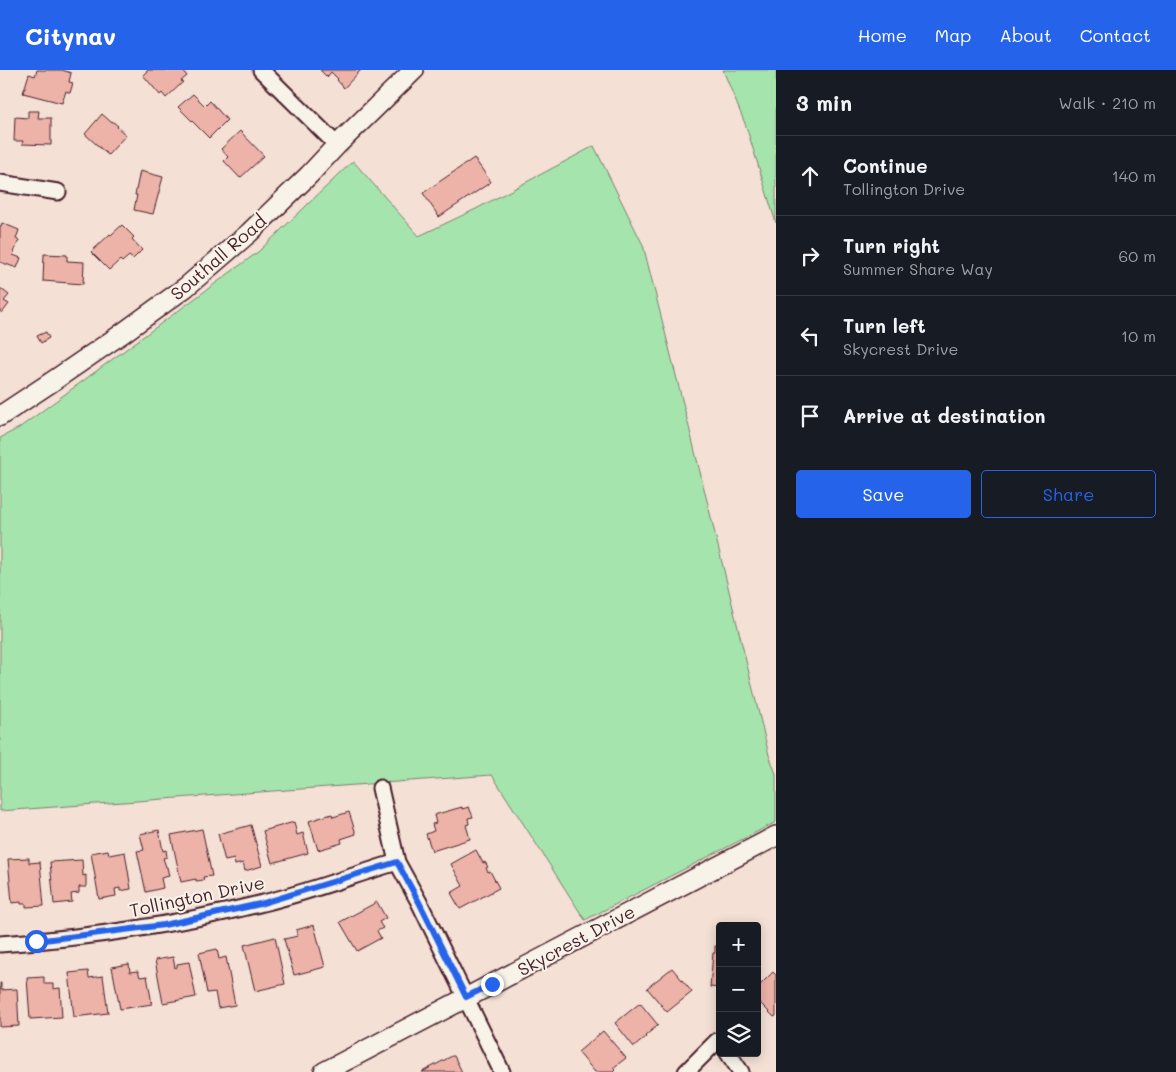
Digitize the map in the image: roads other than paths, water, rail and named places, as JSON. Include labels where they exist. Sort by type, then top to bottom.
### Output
[{"type":"street","points":[[261,70],[337,145]]},
{"type":"street","name":"Southall Road","points":[[0,416],[120,335],[186,287],[250,233],[414,70]]},
{"type":"street","points":[[0,183],[58,192]]},
{"type":"street","points":[[380,788],[397,862],[419,902],[502,1072]]},
{"type":"street","name":"Skycrest Drive","points":[[324,1072],[776,836]]},
{"type":"street","name":"Tollington Drive","points":[[0,944],[164,925],[260,904],[397,862]]},
{"type":"street","points":[[686,1072],[716,1043]]},
{"type":"street","points":[[731,1057],[741,1072]]}]
